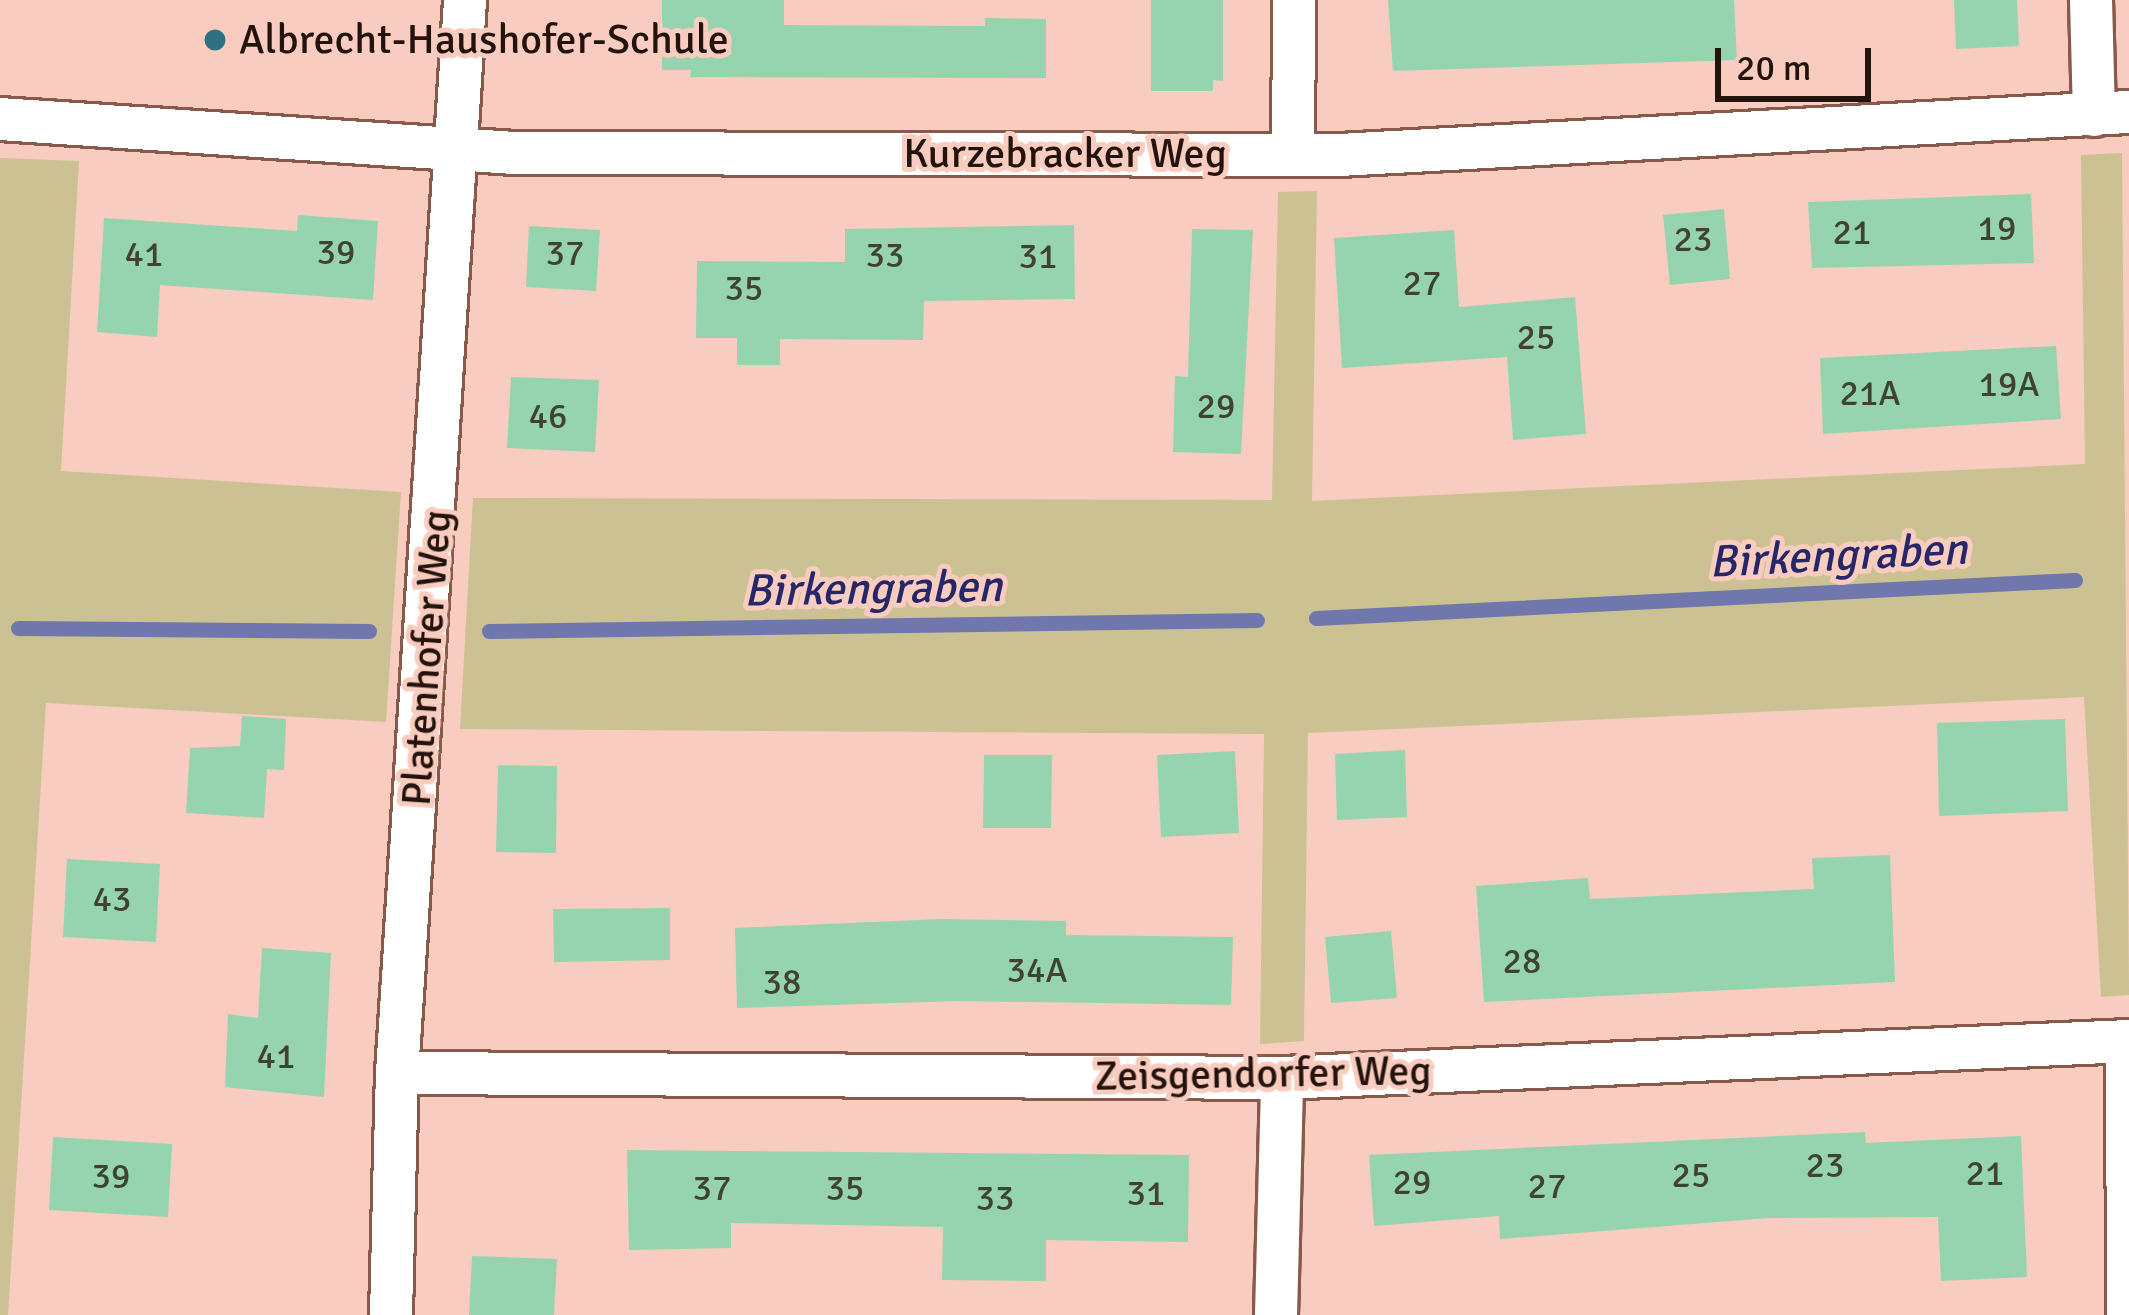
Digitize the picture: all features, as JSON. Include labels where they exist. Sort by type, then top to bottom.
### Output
[{"type":"street","name":"Platenhofer Weg","points":[[391,1315],[397,1073],[465,0]]},
{"type":"street","points":[[1293,155],[1294,0]]},
{"type":"street","points":[[2091,0],[2112,114]]},
{"type":"street","name":"Kurzebracker Weg","points":[[0,119],[456,148],[1293,155],[2112,114]]},
{"type":"street","points":[[2128,1041],[2128,1315]]},
{"type":"street","name":"Zeisgendorfer Weg","points":[[397,1073],[1282,1078],[2128,1041]]},
{"type":"street","points":[[1276,1315],[1282,1078]]},
{"type":"shaded area","points":[[2122,153],[2129,995],[2101,997],[2084,697],[1308,733],[1304,1041],[1260,1044],[1264,734],[460,729],[473,498],[1272,500],[1278,192],[1317,191],[1312,501],[2085,464],[2081,155]]},
{"type":"shaded area","points":[[0,158],[79,161],[61,471],[401,492],[386,722],[46,703],[8,1315],[0,1315]]},
{"type":"building","points":[[662,0],[784,0],[784,25],[985,26],[985,18],[1046,19],[1046,78],[690,77],[691,70],[662,70]]},
{"type":"building","points":[[1151,0],[1223,0],[1223,81],[1213,80],[1213,91],[1151,91]]},
{"type":"building","points":[[1388,0],[1734,0],[1737,60],[1393,71]]},
{"type":"building","points":[[1954,0],[2017,0],[2019,46],[1956,49]]},
{"type":"building","points":[[2031,194],[2034,263],[1812,268],[1808,202]]},
{"type":"building","points":[[1724,209],[1730,279],[1670,285],[1663,215]]},
{"type":"building","points":[[298,215],[378,221],[373,300],[160,285],[157,337],[97,332],[104,218],[297,231]]},
{"type":"building","points":[[1074,225],[1075,299],[924,301],[923,340],[780,339],[780,365],[737,365],[737,338],[696,338],[697,261],[845,262],[845,229]]},
{"type":"building","points":[[529,226],[600,230],[596,291],[526,287]]},
{"type":"building","points":[[1192,229],[1253,230],[1241,454],[1173,452],[1175,376],[1188,377]]},
{"type":"building","points":[[1454,230],[1459,307],[1575,297],[1586,434],[1513,440],[1507,357],[1342,368],[1334,238]]},
{"type":"building","points":[[2056,346],[2061,419],[1823,434],[1820,358]]},
{"type":"building","points":[[511,377],[599,380],[595,452],[507,448]]},
{"type":"building","points":[[242,716],[286,719],[284,770],[267,769],[264,818],[186,813],[190,748],[240,746]]},
{"type":"building","points":[[2065,719],[2068,811],[1939,816],[1937,723]]},
{"type":"building","points":[[1405,750],[1407,817],[1337,820],[1335,754]]},
{"type":"building","points":[[1235,751],[1239,833],[1161,837],[1157,755]]},
{"type":"building","points":[[984,755],[1052,755],[1051,828],[983,828]]},
{"type":"building","points":[[498,765],[557,766],[556,853],[496,852]]},
{"type":"building","points":[[1890,855],[1895,982],[1484,1002],[1476,886],[1588,878],[1590,899],[1814,889],[1812,858]]},
{"type":"building","points":[[67,859],[160,864],[156,942],[63,937]]},
{"type":"building","points":[[670,908],[670,960],[554,962],[553,909]]},
{"type":"building","points":[[942,919],[1066,921],[1066,935],[1233,937],[1231,1005],[958,1001],[737,1008],[735,928]]},
{"type":"building","points":[[1391,931],[1397,998],[1331,1003],[1325,937]]},
{"type":"building","points":[[262,948],[331,953],[324,1097],[225,1087],[228,1014],[258,1018]]},
{"type":"building","points":[[1865,1132],[1866,1143],[2021,1136],[2027,1277],[1941,1281],[1938,1217],[1769,1218],[1500,1239],[1499,1216],[1374,1226],[1369,1155]]},
{"type":"building","points":[[53,1137],[172,1144],[168,1217],[49,1210]]},
{"type":"building","points":[[627,1150],[1189,1155],[1188,1242],[1046,1240],[1046,1281],[942,1280],[943,1227],[731,1223],[731,1248],[629,1250]]},
{"type":"building","points":[[472,1256],[557,1259],[554,1315],[469,1315]]},
{"type":"waterway","name":"Birkengraben","points":[[1316,618],[2075,580]]},
{"type":"waterway","name":"Birkengraben","points":[[489,631],[1257,620]]},
{"type":"waterway","name":"Birkengraben","points":[[18,628],[369,631]]},
{"type":"place","name":"Albrecht-Haushofer-Schule","points":[[215,40]]}]
